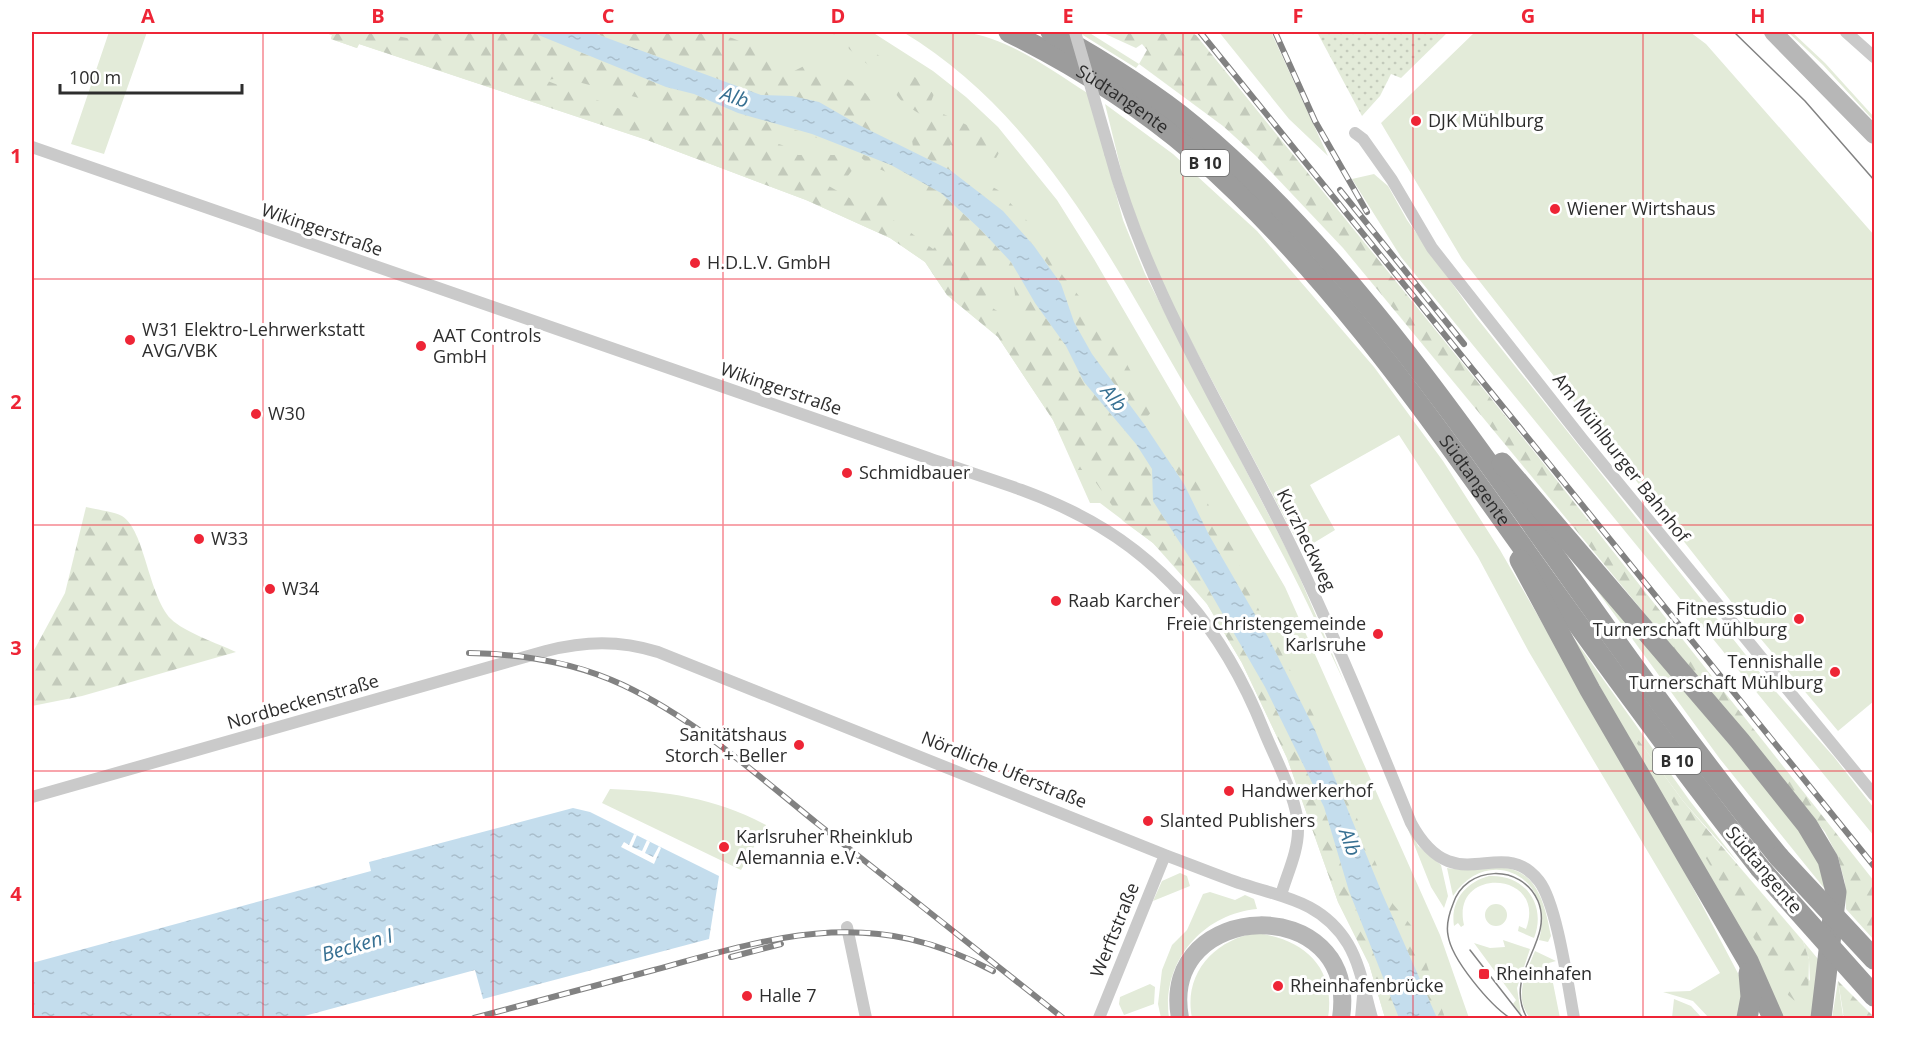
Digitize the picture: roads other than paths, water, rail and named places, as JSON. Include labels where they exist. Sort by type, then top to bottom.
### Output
[{"type":"highway","name":"Südtangente","points":[[1009,32],[1084,73],[1140,110],[1193,152],[1246,201],[1314,274],[1365,336],[1490,501],[1666,747],[1760,868],[1875,996]]},
{"type":"highway","name":"Südtangente","points":[[1051,32],[1144,88],[1195,127],[1262,188],[1373,313],[1471,438],[1637,672],[1730,797],[1779,857],[1875,959]]},
{"type":"highway","points":[[1471,438],[1507,467],[1740,741],[1807,825],[1822,848],[1830,867],[1836,892],[1827,1008],[1821,1018]]},
{"type":"highway","points":[[1490,501],[1548,617],[1748,961],[1773,1018]]},
{"type":"highway","points":[[1747,1018],[1751,997],[1748,961]]},
{"type":"main road","points":[[1773,32],[1875,135]]},
{"type":"main road","points":[[1180,1018],[1181,984],[1186,970],[1200,950],[1236,927],[1268,923],[1284,926],[1300,933],[1315,943],[1325,955],[1339,982],[1342,996],[1341,1018]]},
{"type":"street","name":"Kurzheckweg","points":[[1075,32],[1135,236],[1157,287],[1298,560],[1411,823],[1428,849],[1451,864],[1507,862],[1524,868],[1539,880],[1551,904],[1574,1018]]},
{"type":"street","points":[[1846,32],[1875,57]]},
{"type":"street","name":"Am Mühlburger Bahnhof","points":[[1355,133],[1392,180],[1432,248],[1582,440],[1875,795]]},
{"type":"street","name":"Wikingerstraße","points":[[32,147],[1038,497],[1098,526],[1142,554],[1182,592],[1219,642],[1239,675],[1296,814],[1298,838],[1281,895]]},
{"type":"street","name":"Nördliche Uferstraße","points":[[585,644],[621,643],[658,651],[1165,855],[1305,903],[1333,926],[1354,957],[1372,1018]]},
{"type":"street","name":"Nordbeckenstraße","points":[[32,797],[526,656],[585,644]]},
{"type":"street","name":"Werftstraße","points":[[1099,1018],[1165,855]]},
{"type":"street","points":[[847,927],[866,1018]]},
{"type":"street","name":"Nördliche Uferstraße","points":[[1361,1018],[1364,992]]},
{"type":"water","name":"Alb","points":[[531,32],[591,32],[761,95],[792,96],[819,102],[859,125],[950,170],[1003,211],[1034,246],[1061,284],[1074,322],[1092,354],[1144,424],[1184,484],[1209,535],[1268,637],[1315,730],[1382,893],[1437,1018],[1399,1018],[1349,891],[1324,807],[1265,687],[1195,566],[1153,501],[1152,469],[1136,444],[1084,382],[1066,346],[1035,303],[1011,262],[941,193],[891,165],[812,134],[738,113],[694,94],[666,87]]},
{"type":"water","name":"Becken I","points":[[573,808],[590,812],[719,876],[709,939],[483,999],[475,970],[297,1018],[32,1018],[32,963],[371,871],[369,862]]},
{"type":"tram line","points":[[1734,32],[1805,101],[1874,180]]},
{"type":"tram line","points":[[1510,1018],[1492,1003],[1473,981],[1456,956],[1447,931],[1450,912],[1460,891],[1469,882],[1481,876],[1507,875],[1519,880],[1530,889],[1538,901],[1541,916],[1540,930],[1524,972],[1521,987],[1521,1002],[1527,1018]]},
{"type":"tram line","points":[[1470,950],[1523,1018]]},
{"type":"railway","points":[[1200,32],[1874,866]]},
{"type":"railway","points":[[1275,32],[1315,121],[1367,212]]},
{"type":"railway","points":[[1340,190],[1464,344]]},
{"type":"railway","points":[[469,653],[509,655],[586,670],[623,685],[675,714],[748,767],[1063,1018]]},
{"type":"railway","points":[[474,1018],[742,947],[783,938],[824,933],[865,933],[906,938],[948,951],[993,971]]},
{"type":"railway","points":[[731,957],[781,944]]},
{"type":"place","name":"DJK Mühlburg","points":[[1416,121]]},
{"type":"place","name":"Wiener Wirtshaus","points":[[1555,209]]},
{"type":"place","name":"H.D.L.V. GmbH","points":[[695,263]]},
{"type":"place","name":"W31 Elektro-Lehrwerkstatt AVG/VBK","points":[[130,340]]},
{"type":"place","name":"AAT Controls GmbH","points":[[421,346]]},
{"type":"place","name":"W30","points":[[256,414]]},
{"type":"place","name":"Schmidbauer","points":[[847,473]]},
{"type":"place","name":"W33","points":[[199,539]]},
{"type":"place","name":"W34","points":[[270,589]]},
{"type":"place","name":"Raab Karcher","points":[[1056,601]]},
{"type":"place","name":"Fitnessstudio Turnerschaft Mühlburg","points":[[1799,619]]},
{"type":"place","name":"Freie Christengemeinde Karlsruhe","points":[[1378,634]]},
{"type":"place","name":"Tennishalle Turnerschaft Mühlburg","points":[[1835,672]]},
{"type":"place","name":"Sanitätshaus Storch + Beller","points":[[799,745]]},
{"type":"place","name":"Handwerkerhof","points":[[1229,791]]},
{"type":"place","name":"Slanted Publishers","points":[[1148,821]]},
{"type":"place","name":"Karlsruher Rheinklub Alemannia e.V.","points":[[724,847]]},
{"type":"place","name":"Rheinhafen","points":[[1484,974]]},
{"type":"place","name":"Rheinhafenbrücke","points":[[1278,986]]},
{"type":"place","name":"Halle 7","points":[[747,996]]}]
